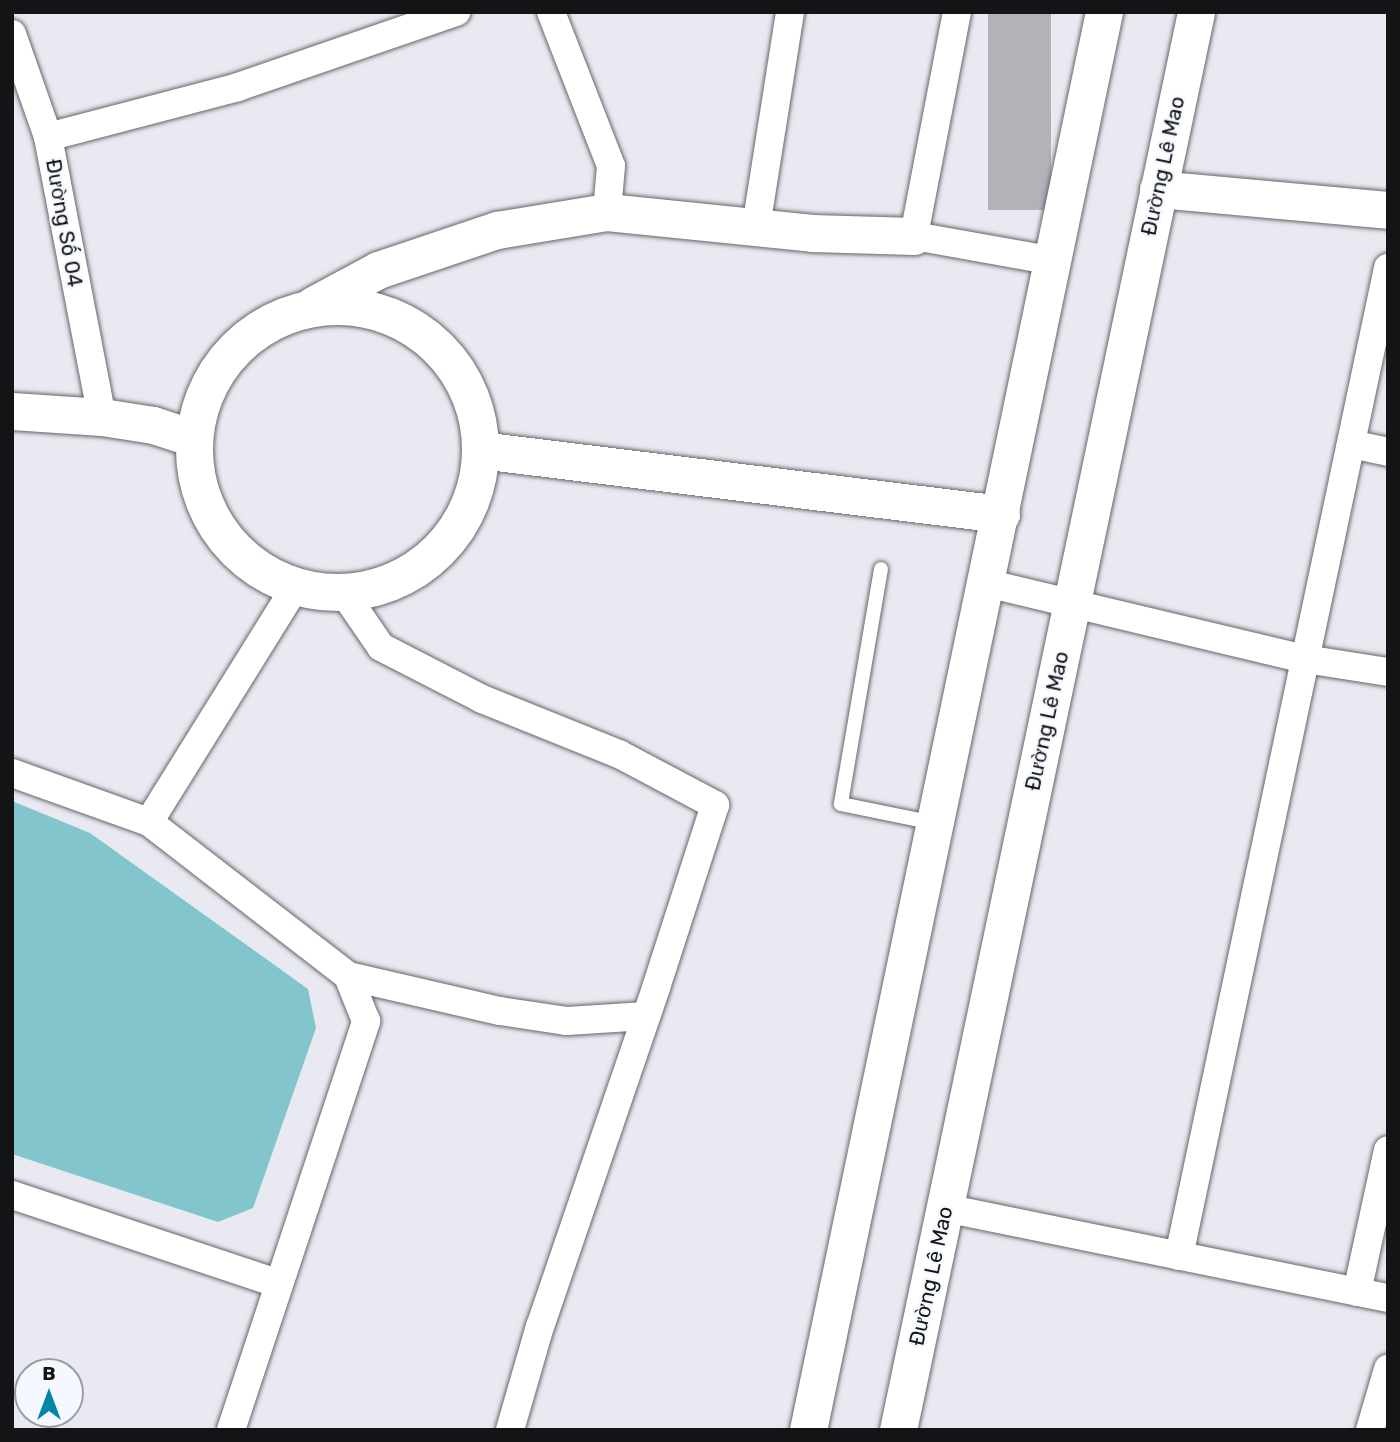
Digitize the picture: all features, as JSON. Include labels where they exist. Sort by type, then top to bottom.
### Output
[{"type":"street","points":[[48,137],[238,87],[456,12]]},
{"type":"street","points":[[551,12],[611,166],[607,212]]},
{"type":"street","points":[[756,227],[790,12]]},
{"type":"street","points":[[914,236],[957,12]]},
{"type":"street","points":[[808,1430],[1104,12]]},
{"type":"street","name":"Đường Lê Mao","points":[[898,1430],[1196,12]]},
{"type":"street","name":"Đường Số 04","points":[[12,34],[48,137],[102,417]]},
{"type":"street","points":[[1158,189],[1388,210]]},
{"type":"street","points":[[306,309],[352,306],[396,318],[434,343],[463,378],[480,424],[480,473],[464,519],[433,557],[392,582],[344,593],[295,587],[251,565],[217,530],[197,486],[193,438],[204,393],[228,355],[263,326],[306,309],[377,270],[497,230],[607,212],[812,233],[914,236],[1054,261]]},
{"type":"street","points":[[1179,1256],[1388,268]]},
{"type":"street","points":[[12,411],[102,417],[153,425],[193,438]]},
{"type":"street","points":[[1351,444],[1388,452]]},
{"type":"street","points":[[480,450],[1001,514]]},
{"type":"street","points":[[986,583],[1305,659],[1388,672]]},
{"type":"street","points":[[149,822],[295,587]]},
{"type":"street","points":[[344,593],[381,647],[482,699],[620,754],[715,805],[540,1326],[510,1430]]},
{"type":"street","points":[[12,773],[149,822],[348,976],[500,1011],[567,1021],[646,1016]]},
{"type":"street","points":[[231,1430],[366,1021],[348,976]]},
{"type":"street","points":[[1357,1292],[1388,1150]]},
{"type":"street","points":[[12,1195],[279,1284]]},
{"type":"street","points":[[945,1208],[1388,1298]]},
{"type":"street","points":[[1370,1430],[1388,1369]]},
{"type":"lane","points":[[881,569],[841,804],[936,823]]},
{"type":"water","points":[[12,801],[90,833],[308,989],[316,1028],[253,1208],[218,1222],[12,1154]]},
{"type":"building","points":[[988,12],[1051,12],[1051,210],[988,210]]}]
